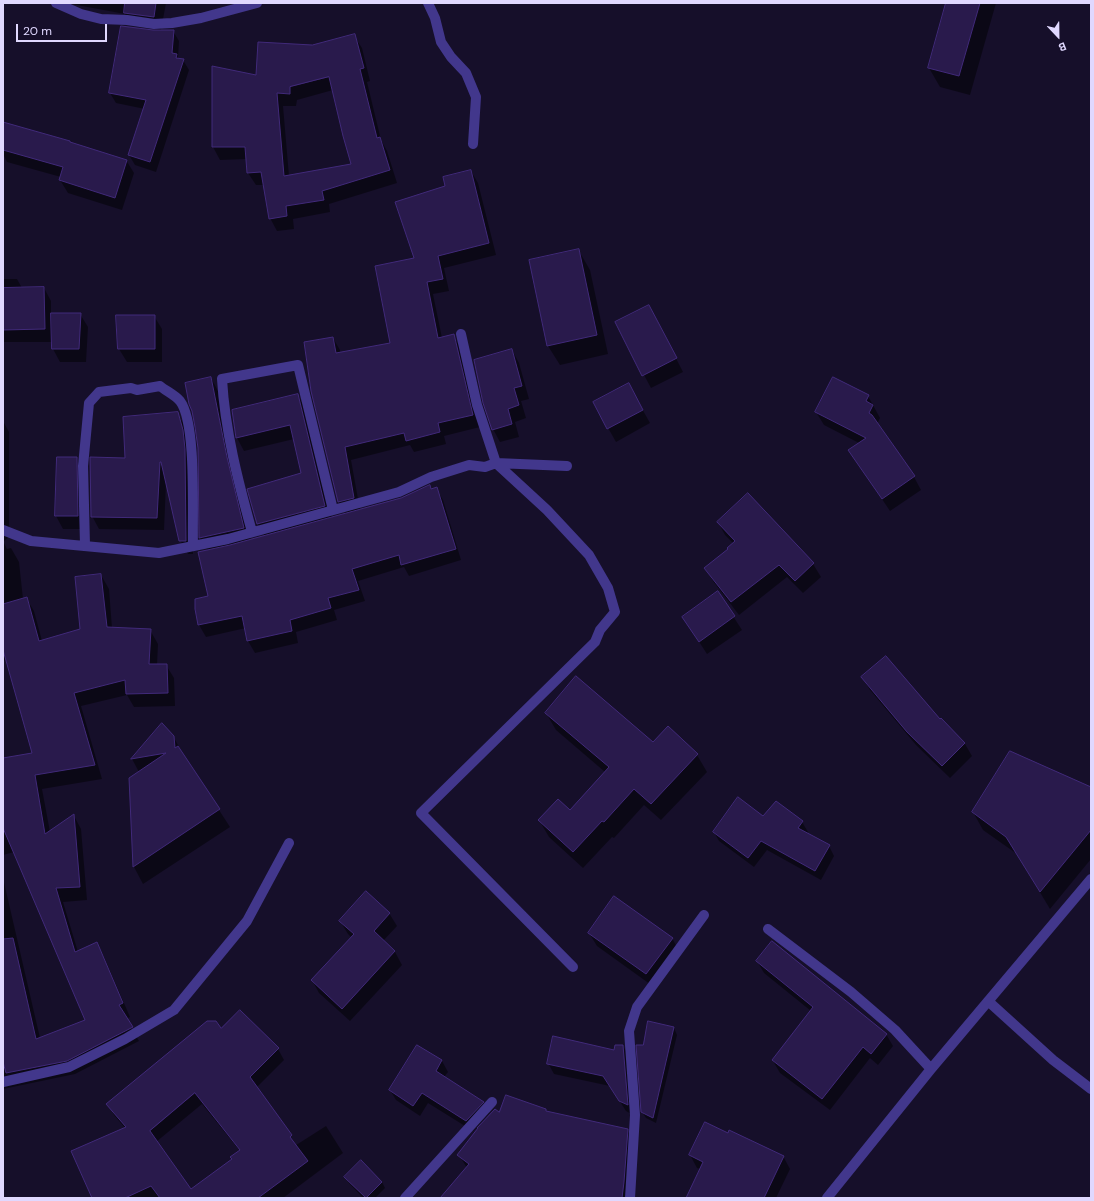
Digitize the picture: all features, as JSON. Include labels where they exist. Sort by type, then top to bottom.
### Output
[{"type":"street","points":[[56,3],[80,14],[101,19],[127,20],[154,24],[172,23],[201,18],[257,3]]},
{"type":"street","points":[[428,3],[435,18],[441,42],[451,57],[466,72],[476,97],[473,144]]},
{"type":"street","points":[[461,334],[477,405],[496,463],[547,510],[589,555],[608,588],[615,612],[600,630],[594,642],[421,813],[573,967]]},
{"type":"street","points":[[252,532],[230,447],[224,408],[222,379],[298,364],[333,510]]},
{"type":"street","points":[[85,545],[83,466],[89,403],[99,392],[131,388],[138,390],[160,386],[180,400],[188,419],[192,477],[193,546]]},
{"type":"street","points":[[3,530],[31,541],[85,545],[159,554],[252,532],[398,492],[431,477],[469,465],[485,467],[496,463],[567,466]]},
{"type":"street","points":[[3,1082],[69,1067],[125,1039],[174,1010],[247,921],[289,843]]},
{"type":"street","points":[[827,1198],[931,1069],[1091,879]]},
{"type":"street","points":[[630,1198],[634,1115],[630,1031],[637,1007],[704,915]]},
{"type":"street","points":[[768,929],[851,992],[895,1030],[931,1069]]},
{"type":"street","points":[[988,1001],[1052,1060],[1091,1089]]},
{"type":"street","points":[[405,1198],[492,1102]]},
{"type":"building","points":[[125,3],[156,3],[154,17],[124,13]]},
{"type":"building","points":[[946,3],[980,3],[959,76],[928,68]]},
{"type":"building","points":[[121,26],[153,30],[174,30],[172,53],[177,54],[176,58],[184,59],[150,162],[128,155],[146,100],[109,93]]},
{"type":"building","points":[[355,34],[364,68],[360,69],[377,138],[380,137],[390,170],[322,191],[324,200],[286,206],[287,216],[269,219],[261,172],[247,173],[245,147],[212,147],[212,66],[256,75],[258,42],[312,45]],"holes":[[[329,77],[351,164],[284,176],[277,93],[290,94],[290,87]]]},
{"type":"building","points":[[3,122],[70,141],[127,160],[115,198],[59,180],[63,167],[3,150]]},
{"type":"building","points":[[471,170],[489,243],[438,256],[443,279],[427,282],[438,338],[454,334],[473,415],[438,423],[440,432],[406,441],[404,433],[345,447],[354,498],[338,502],[311,391],[304,342],[333,337],[336,353],[390,343],[375,266],[414,258],[395,202],[445,186],[443,177]]},
{"type":"building","points":[[579,249],[597,335],[547,346],[529,260]]},
{"type":"building","points":[[44,287],[45,329],[3,330],[3,288]]},
{"type":"building","points":[[649,305],[677,358],[642,376],[615,322]]},
{"type":"building","points":[[51,313],[81,313],[79,349],[52,349]]},
{"type":"building","points":[[116,315],[155,315],[155,349],[118,349]]},
{"type":"building","points":[[512,349],[522,386],[514,388],[519,405],[508,409],[512,424],[492,430],[483,403],[474,360]]},
{"type":"building","points":[[211,377],[227,457],[244,528],[199,538],[198,448],[192,411],[189,404],[185,383]]},
{"type":"building","points":[[833,377],[869,395],[866,401],[873,405],[869,413],[872,415],[915,476],[882,499],[848,450],[866,438],[815,412]]},
{"type":"building","points":[[629,383],[643,410],[607,429],[593,402]]},
{"type":"building","points":[[298,394],[325,506],[257,524],[247,489],[301,473],[290,425],[236,438],[232,410]]},
{"type":"building","points":[[178,412],[183,430],[185,449],[186,541],[179,541],[161,462],[157,518],[91,517],[90,457],[125,458],[123,417]]},
{"type":"building","points":[[57,457],[77,457],[78,516],[55,516]]},
{"type":"building","points":[[430,485],[431,489],[437,487],[456,549],[401,565],[399,555],[352,569],[359,590],[328,598],[331,608],[290,620],[292,631],[247,641],[242,616],[198,625],[195,599],[208,596],[198,552],[230,545],[401,498]]},
{"type":"building","points":[[748,493],[814,563],[795,581],[779,565],[731,602],[704,568],[728,549],[727,548],[735,541],[717,522]]},
{"type":"building","points":[[101,574],[107,627],[151,629],[149,664],[167,664],[168,693],[126,694],[125,680],[74,693],[95,765],[35,775],[45,834],[74,814],[80,887],[56,888],[75,952],[97,942],[123,1003],[119,1005],[133,1027],[67,1061],[6,1073],[3,1062],[3,939],[13,938],[36,1039],[85,1020],[3,828],[3,758],[32,753],[3,650],[3,604],[27,597],[39,641],[80,629],[75,577]]},
{"type":"building","points":[[718,591],[735,616],[699,642],[682,617]]},
{"type":"building","points":[[886,656],[940,719],[941,718],[965,743],[942,766],[907,732],[861,677]]},
{"type":"building","points":[[576,676],[653,742],[668,726],[698,754],[651,804],[634,789],[604,822],[602,821],[573,852],[538,820],[558,799],[570,810],[609,767],[545,713]]},
{"type":"building","points":[[162,723],[174,736],[175,748],[178,746],[220,809],[133,867],[129,778],[166,753],[131,759]]},
{"type":"building","points":[[1010,751],[1091,787],[1091,830],[1040,892],[1006,837],[972,812]]},
{"type":"building","points":[[738,797],[763,816],[776,801],[803,821],[798,828],[830,845],[815,871],[761,841],[748,858],[713,832]]},
{"type":"building","points":[[366,891],[390,913],[374,931],[395,951],[342,1009],[311,980],[354,934],[339,921]]},
{"type":"building","points":[[614,896],[673,938],[646,974],[588,933]]},
{"type":"building","points":[[772,941],[887,1034],[871,1054],[863,1047],[822,1099],[772,1060],[813,1007],[756,961]]},
{"type":"building","points":[[240,1010],[279,1048],[250,1077],[292,1135],[290,1137],[308,1161],[258,1198],[160,1198],[151,1186],[125,1198],[92,1198],[71,1151],[126,1127],[106,1104],[207,1021],[216,1021],[221,1028]],"holes":[[[195,1093],[240,1150],[230,1157],[232,1159],[191,1189],[150,1131]]]},
{"type":"building","points":[[648,1021],[674,1027],[653,1118],[641,1112],[636,1045],[643,1045]]},
{"type":"building","points":[[553,1036],[614,1050],[615,1045],[623,1045],[628,1105],[619,1101],[603,1076],[547,1064]]},
{"type":"building","points":[[417,1045],[442,1060],[436,1071],[484,1102],[466,1121],[422,1093],[413,1106],[389,1090]]},
{"type":"building","points":[[506,1095],[546,1109],[546,1111],[628,1129],[622,1198],[440,1198],[469,1164],[457,1155],[477,1128],[495,1109],[499,1112]]},
{"type":"building","points":[[705,1122],[728,1133],[729,1130],[784,1156],[764,1198],[686,1198],[703,1162],[689,1155]]},
{"type":"building","points":[[361,1160],[382,1182],[366,1198],[344,1177]]}]
